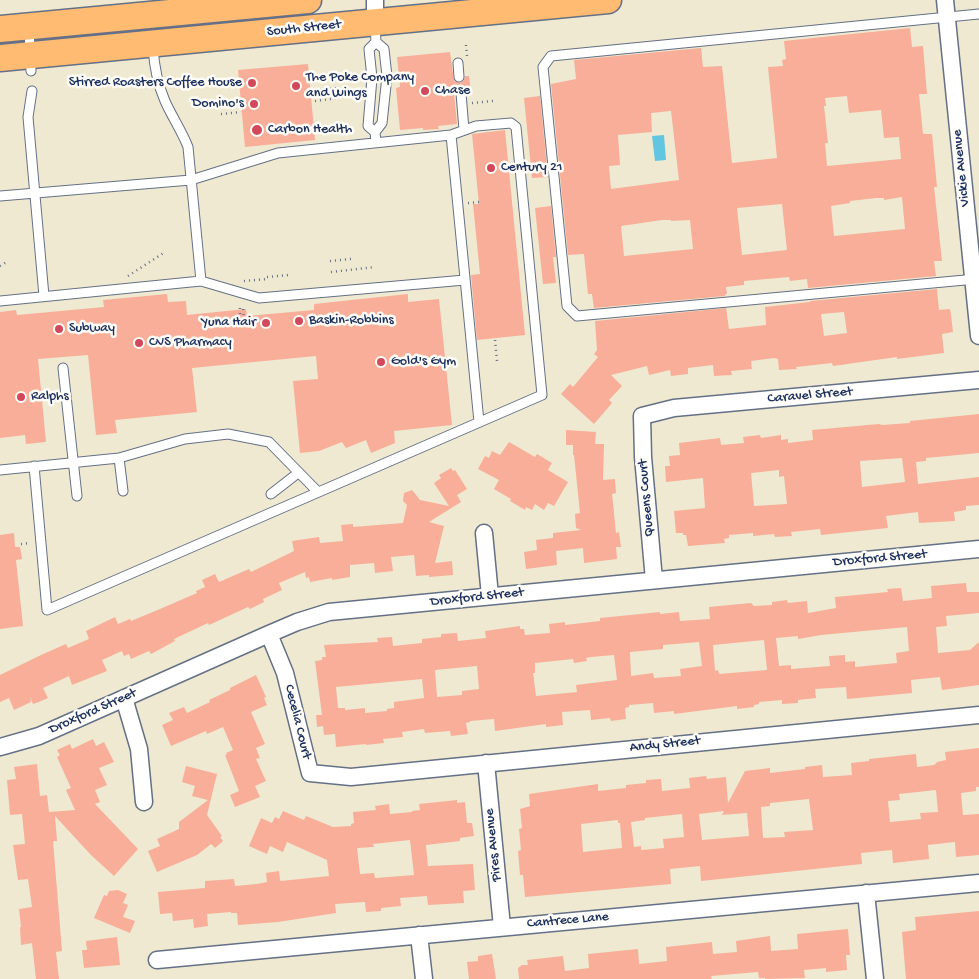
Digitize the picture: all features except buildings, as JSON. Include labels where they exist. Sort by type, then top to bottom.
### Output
[{"type":"main road","name":"South Street","points":[[0,29],[308,0]]},
{"type":"main road","name":"South Street","points":[[0,58],[31,63],[153,44],[375,21],[608,0]]},
{"type":"street","name":"Vickie Avenue","points":[[945,0],[976,279],[979,336]]},
{"type":"street","name":"Caravel Street","points":[[642,416],[674,408],[979,380]]},
{"type":"street","name":"Queens Court","points":[[642,416],[643,457],[654,580]]},
{"type":"street","points":[[484,533],[490,596]]},
{"type":"street","name":"Droxford Street","points":[[0,747],[7,743],[39,736],[297,622],[329,612],[979,549]]},
{"type":"street","name":"Cecelia Court","points":[[269,634],[285,673],[310,773],[351,777]]},
{"type":"street","points":[[124,698],[139,749],[144,802]]},
{"type":"street","name":"Andy Street","points":[[351,777],[979,715]]},
{"type":"street","name":"Pires Avenue","points":[[486,763],[502,928]]},
{"type":"street","name":"Cantrece Lane","points":[[157,960],[979,883]]},
{"type":"street","points":[[866,894],[875,979]]},
{"type":"street","points":[[419,935],[424,979]]},
{"type":"lane","points":[[976,279],[577,316],[567,306],[543,67],[551,56],[977,14]]},
{"type":"lane","points":[[375,21],[384,49],[387,76],[382,124],[375,132]]},
{"type":"lane","points":[[375,21],[369,50],[372,78],[368,126],[375,132],[376,142]]},
{"type":"lane","points":[[29,27],[31,63]]},
{"type":"lane","points":[[153,44],[154,60],[164,100],[183,134],[188,148],[201,281]]},
{"type":"lane","points":[[458,64],[459,77]]},
{"type":"lane","points":[[32,91],[28,117],[44,296]]},
{"type":"lane","points":[[461,93],[464,130]]},
{"type":"lane","points":[[0,196],[191,180],[278,153],[451,135],[476,126],[511,123],[516,127],[542,395],[47,610],[34,466]]},
{"type":"lane","points":[[451,135],[479,422]]},
{"type":"lane","points":[[0,300],[201,281],[259,298],[465,280]]},
{"type":"lane","points":[[63,368],[77,496]]},
{"type":"lane","points":[[0,470],[119,458],[185,439],[228,434],[269,442],[318,492]]},
{"type":"lane","points":[[119,458],[123,491]]},
{"type":"lane","points":[[271,494],[298,473]]},
{"type":"path","points":[[466,45],[467,57]]},
{"type":"path","points":[[310,91],[338,88]]},
{"type":"path","points":[[315,101],[338,98]]},
{"type":"path","points":[[474,102],[493,101]]},
{"type":"path","points":[[221,114],[242,112]]},
{"type":"path","points":[[121,281],[165,252]]},
{"type":"path","points":[[330,261],[351,259]]},
{"type":"path","points":[[0,266],[8,260]]},
{"type":"path","points":[[331,272],[375,268]]},
{"type":"path","points":[[244,281],[289,276]]},
{"type":"path","points":[[240,314],[240,308],[243,308],[244,320]]},
{"type":"path","points":[[495,340],[497,361]]},
{"type":"water","points":[[664,135],[666,160],[655,161],[652,136]]},
{"type":"place","name":"Stirred Roasters Coffee House","points":[[252,83]]},
{"type":"place","name":"The Poke Company and Wings","points":[[296,86]]},
{"type":"place","name":"Chase","points":[[425,91]]},
{"type":"place","name":"Domino's","points":[[254,104]]},
{"type":"place","name":"Carbon Health","points":[[257,130]]},
{"type":"place","name":"Century 21","points":[[491,168]]},
{"type":"place","name":"Baskin-Robbins","points":[[299,321]]},
{"type":"place","name":"Yuna Hair","points":[[266,323]]},
{"type":"place","name":"Subway","points":[[59,329]]},
{"type":"place","name":"CVS Pharmacy","points":[[139,343]]},
{"type":"place","name":"Gold's Gym","points":[[381,362]]},
{"type":"place","name":"Ralphs","points":[[21,397]]}]
